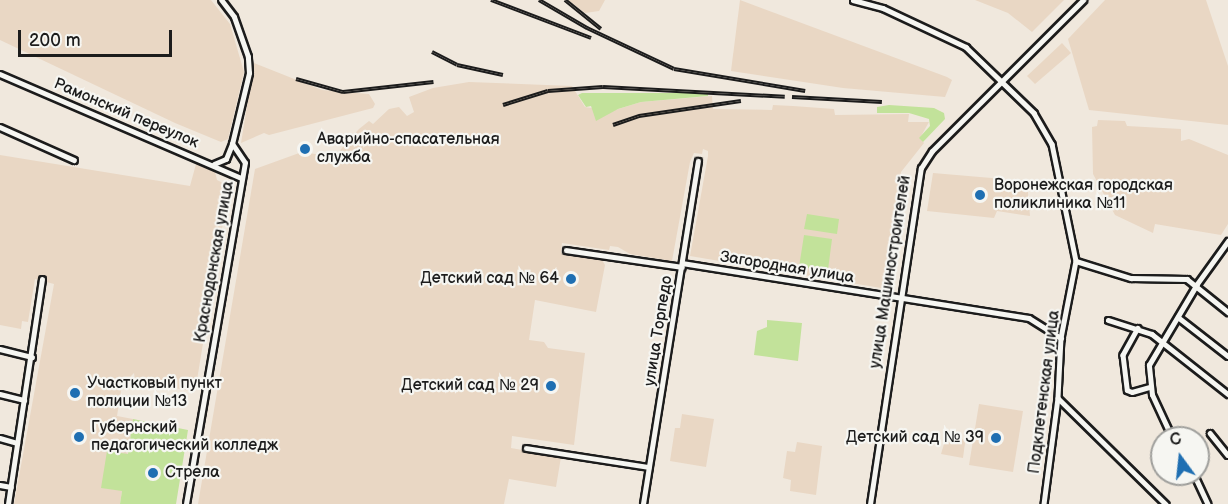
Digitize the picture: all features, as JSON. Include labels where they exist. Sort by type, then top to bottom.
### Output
[{"type":"street","points":[[213,164],[226,159],[232,144],[249,65],[234,17],[221,0]]},
{"type":"street","name":"Подклетенская улица","points":[[853,0],[883,8],[966,46],[1034,113],[1052,144],[1076,261],[1061,338],[1058,398],[1044,504]]},
{"type":"street","name":"улица Машиностроителей","points":[[870,504],[921,168],[932,150],[1083,0]]},
{"type":"street","name":"Рамонский переулок","points":[[0,74],[242,178]]},
{"type":"street","points":[[0,127],[74,160]]},
{"type":"street","name":"Краснодонская улица","points":[[186,504],[245,163],[232,144]]},
{"type":"street","name":"улица Торпедо","points":[[643,504],[698,161]]},
{"type":"street","points":[[1167,426],[1150,387],[1149,365],[1197,284],[1228,241]]},
{"type":"street","name":"Загородная улица","points":[[566,250],[682,265],[1029,318],[1061,338]]},
{"type":"street","points":[[1076,261],[1131,278],[1187,279],[1197,284],[1228,312]]},
{"type":"street","points":[[8,504],[42,280]]},
{"type":"street","points":[[1178,317],[1228,356]]},
{"type":"street","points":[[1108,320],[1138,328],[1162,341],[1228,394]]},
{"type":"street","points":[[1138,328],[1123,356],[1127,390],[1132,392],[1150,387]]},
{"type":"street","points":[[0,349],[32,357]]},
{"type":"street","points":[[0,394],[24,400]]},
{"type":"street","points":[[1058,398],[1166,504]]},
{"type":"street","points":[[1210,433],[1228,455]]},
{"type":"street","points":[[0,438],[17,442]]},
{"type":"street","points":[[526,448],[649,467]]},
{"type":"street","points":[[0,484],[11,488]]},
{"type":"street","points":[[1200,486],[1208,504]]},
{"type":"shaded area","points":[[0,0],[211,0],[230,24],[244,72],[228,139],[221,142],[175,123],[0,40]]},
{"type":"shaded area","points":[[568,0],[605,0],[599,11],[585,13]]},
{"type":"shaded area","points":[[740,0],[947,77],[952,80],[945,97],[843,88],[731,71]]},
{"type":"shaded area","points":[[975,0],[1064,0],[1032,32],[1008,13]]},
{"type":"shaded area","points":[[1105,0],[1206,0],[1228,66],[1228,125],[1089,110],[1068,39]]},
{"type":"shaded area","points":[[1062,43],[1071,53],[1035,84],[1027,76]]},
{"type":"shaded area","points":[[254,63],[322,90],[369,94],[375,104],[373,108],[269,135],[264,133],[241,143]]},
{"type":"shaded area","points":[[469,82],[572,86],[585,107],[612,111],[641,102],[712,96],[713,109],[772,110],[773,105],[793,106],[834,109],[835,115],[909,114],[908,122],[929,122],[920,138],[924,143],[901,172],[887,289],[690,256],[708,156],[708,151],[703,149],[702,154],[694,153],[690,162],[672,261],[630,254],[618,247],[610,246],[609,250],[562,243],[561,253],[602,260],[605,265],[596,312],[535,300],[529,340],[544,342],[548,348],[585,353],[574,445],[512,436],[511,448],[561,457],[556,487],[509,479],[504,504],[198,504],[255,169],[302,152],[334,157],[359,129],[369,121],[373,124],[389,109],[399,107],[407,116],[414,112],[409,97],[433,88]]},
{"type":"shaded area","points":[[1098,120],[1125,121],[1127,126],[1181,129],[1181,141],[1189,139],[1228,155],[1228,224],[1221,235],[1155,224],[1153,233],[1115,215],[1093,174],[1092,127],[1097,126]]},
{"type":"shaded area","points":[[0,155],[190,186],[196,164],[215,172],[217,180],[229,186],[195,392],[135,380],[134,373],[122,385],[117,416],[133,419],[120,504],[14,504],[54,284],[35,279],[28,322],[22,321],[21,329],[0,325]]},
{"type":"shaded area","name":"Воронежская городская поликлиника №11","points":[[933,173],[1027,181],[1030,216],[997,211],[994,218],[927,211]]},
{"type":"shaded area","name":"Детский сад № 39","points":[[979,404],[1023,411],[1013,472],[969,465]]},
{"type":"shaded area","points":[[682,414],[714,419],[706,467],[670,461],[675,428],[680,428]]},
{"type":"shaded area","points":[[947,434],[961,437],[965,443],[963,458],[941,454]]},
{"type":"shaded area","points":[[797,442],[822,446],[816,495],[790,491],[791,480],[783,478],[787,451],[795,452]]},
{"type":"green space","points":[[582,93],[708,93],[708,96],[641,102],[618,109],[596,121],[591,106],[586,107],[578,95]]},
{"type":"green space","points":[[889,105],[934,108],[944,113],[945,119],[923,142],[919,138],[930,126],[929,119],[909,113],[877,113],[877,107]]},
{"type":"green space","points":[[807,214],[839,219],[837,234],[804,229]]},
{"type":"green space","points":[[804,235],[832,239],[828,270],[799,267]]},
{"type":"green space","points":[[767,320],[802,323],[798,361],[754,355],[757,331],[767,327]]},
{"type":"green space","name":"Стрела","points":[[133,419],[188,430],[176,504],[120,504],[122,491],[101,488],[107,451],[128,454]]},
{"type":"railway","points":[[491,0],[591,38]]},
{"type":"railway","points":[[539,0],[587,28],[674,69],[805,91]]},
{"type":"railway","points":[[565,0],[601,29]]},
{"type":"railway","points":[[432,52],[457,65],[503,75]]},
{"type":"railway","points":[[296,79],[343,92],[433,82]]},
{"type":"railway","points":[[503,105],[548,91],[603,87],[785,97]]},
{"type":"railway","points":[[792,97],[882,102]]},
{"type":"railway","points":[[613,125],[639,116],[741,101]]},
{"type":"place","name":"Аварийно-спасательная служба","points":[[305,149]]},
{"type":"place","name":"Воронежская городская поликлиника №11","points":[[980,195]]},
{"type":"place","name":"Детский сад № 64","points":[[571,279]]},
{"type":"place","name":"Детский сад № 29","points":[[551,386]]},
{"type":"place","name":"Участковый пункт полиции №13","points":[[75,393]]},
{"type":"place","name":"Губернский педагогический колледж","points":[[79,437]]},
{"type":"place","name":"Детский сад № 39","points":[[996,438]]},
{"type":"place","name":"Стрела","points":[[153,473]]}]
